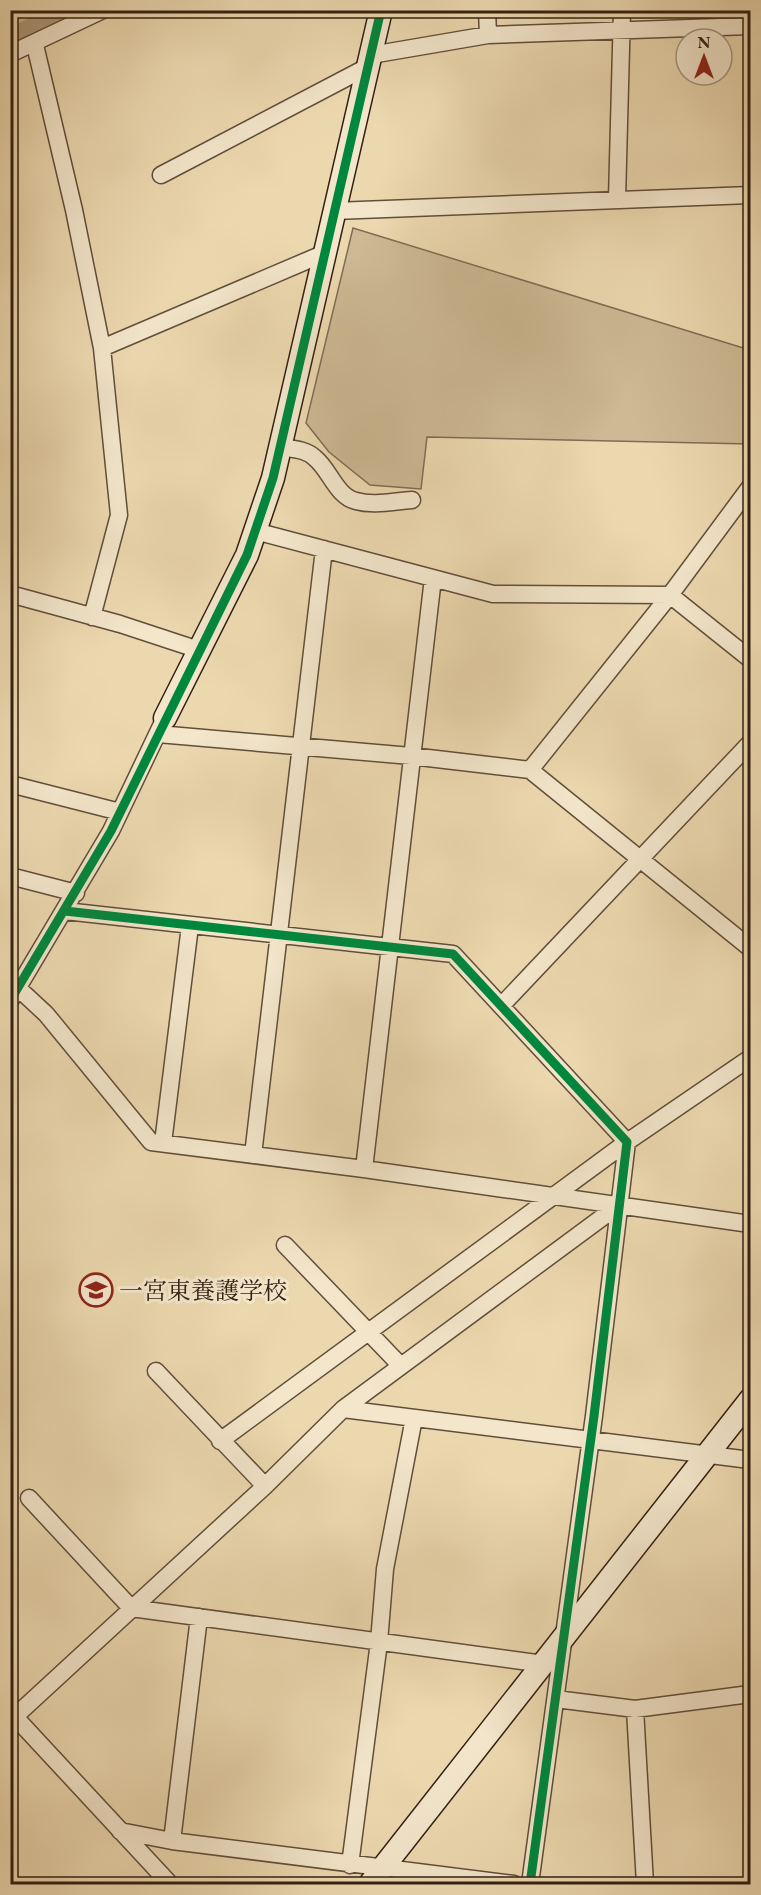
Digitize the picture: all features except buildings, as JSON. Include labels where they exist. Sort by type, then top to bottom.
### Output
[{"type":"street","points":[[10,54],[35,45],[103,10]]},
{"type":"street","points":[[381,10],[273,478],[247,555],[120,812],[76,893],[14,994],[46,1014],[151,1142],[364,1169],[750,1224]]},
{"type":"street","points":[[487,10],[488,35]]},
{"type":"street","points":[[616,200],[622,10]]},
{"type":"street","points":[[161,175],[370,60],[488,35],[750,26]]},
{"type":"street","points":[[35,45],[74,210],[102,348],[119,515],[93,617]]},
{"type":"street","points":[[334,211],[750,195]]},
{"type":"street","points":[[102,348],[325,254]]},
{"type":"street","points":[[280,447],[304,451],[316,458],[341,492],[354,501],[370,504],[412,500]]},
{"type":"street","points":[[530,770],[670,595],[750,488]]},
{"type":"street","points":[[255,531],[493,594],[670,595],[750,659]]},
{"type":"street","points":[[253,1155],[324,549]]},
{"type":"street","points":[[364,1169],[433,578]]},
{"type":"street","points":[[10,594],[199,650]]},
{"type":"street","points":[[161,726],[302,746],[530,770],[750,948]]},
{"type":"street","points":[[501,1006],[642,861],[750,743]]},
{"type":"street","points":[[10,784],[120,812]]},
{"type":"street","points":[[10,876],[76,893]]},
{"type":"street","points":[[65,911],[279,937],[453,954],[627,1142]]},
{"type":"street","points":[[163,1143],[190,926]]},
{"type":"street","points":[[220,1441],[627,1142],[750,1058]]},
{"type":"street","points":[[530,1884],[590,1441],[627,1142]]},
{"type":"street","points":[[170,1884],[13,1720],[265,1486],[343,1409],[619,1205]]},
{"type":"street","points":[[285,1245],[401,1365]]},
{"type":"street","points":[[156,1371],[265,1486]]},
{"type":"street","points":[[376,1877],[750,1400]]},
{"type":"street","points":[[343,1409],[750,1460]]},
{"type":"street","points":[[350,1865],[380,1642],[385,1569],[414,1418]]},
{"type":"street","points":[[29,1498],[131,1608],[544,1664]]},
{"type":"street","points":[[172,1841],[199,1617]]},
{"type":"street","points":[[556,1699],[635,1709],[750,1694]]},
{"type":"street","points":[[635,1709],[645,1884]]},
{"type":"street","points":[[120,1831],[172,1841],[350,1865],[376,1877],[514,1884]]},
{"type":"shaded area","points":[[11,10],[74,10],[74,11],[11,40]]},
{"type":"shaded area","points":[[353,228],[750,350],[750,444],[427,437],[421,489],[370,485],[329,452],[306,423]]},
{"type":"waterway","points":[[10,43],[77,10]]},
{"type":"cycle path","points":[[10,1001],[111,831],[247,555],[273,478],[381,10]]},
{"type":"cycle path","points":[[65,911],[453,954],[627,1142],[594,1416],[530,1884]]},
{"type":"place","name":"一宮東養護学校","points":[[96,1290]]}]
